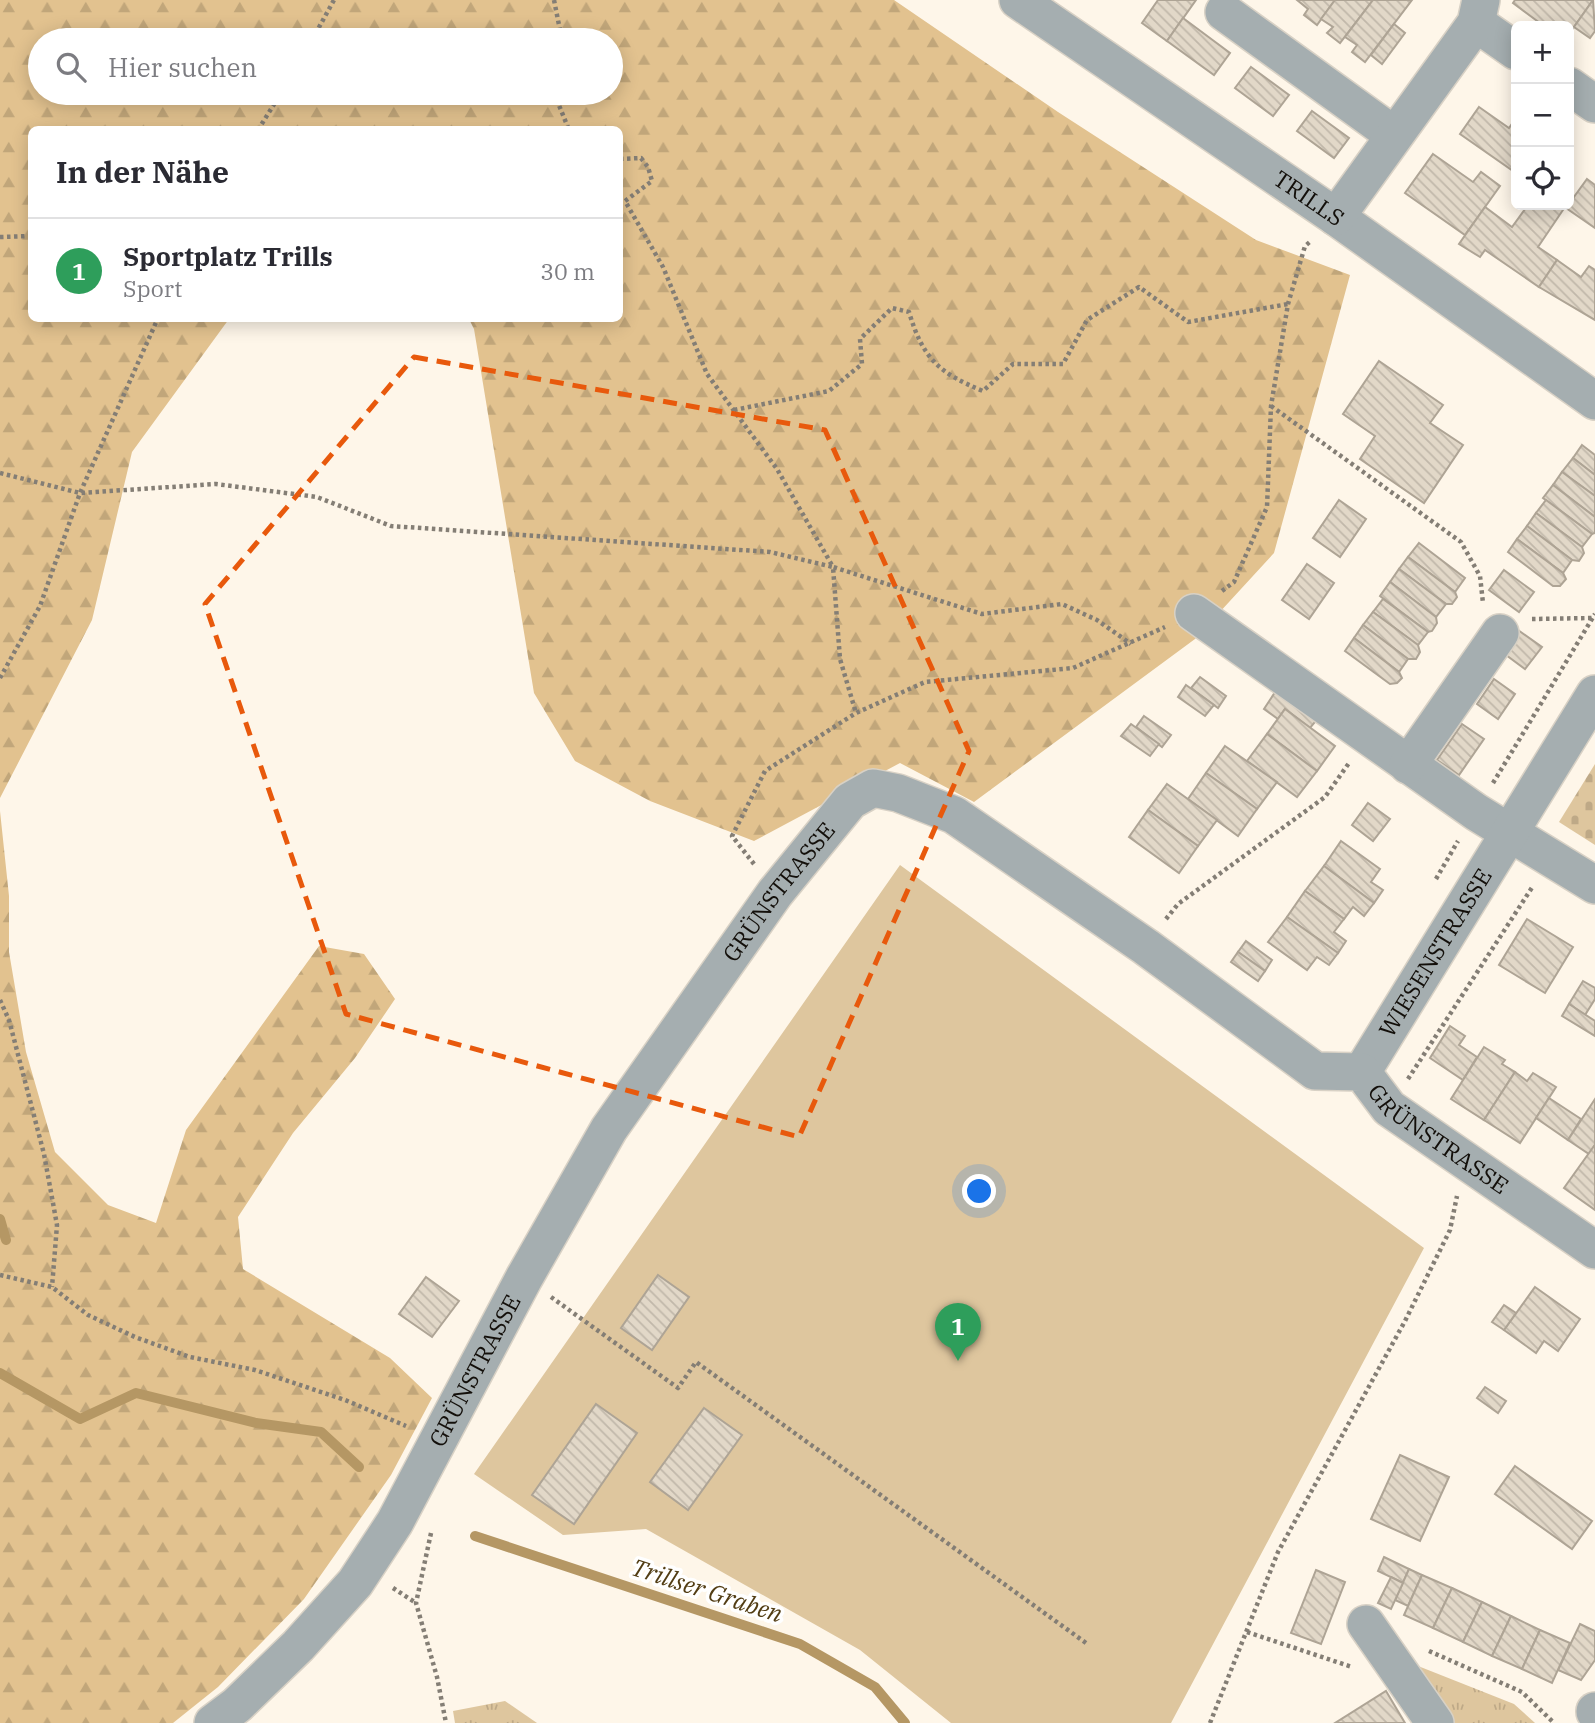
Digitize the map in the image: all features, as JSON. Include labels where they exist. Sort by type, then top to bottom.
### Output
[{"type":"street","name":"TRILLS","points":[[1018,0],[1336,217],[1595,401]]},
{"type":"street","points":[[1224,12],[1394,135]]},
{"type":"street","points":[[1336,217],[1479,12],[1511,46]]},
{"type":"street","points":[[1574,89],[1595,104]]},
{"type":"street","points":[[1194,613],[1408,765],[1550,859],[1595,885]]},
{"type":"street","points":[[1408,765],[1500,633]]},
{"type":"street","name":"WIESENSTRASSE","points":[[1362,1072],[1595,694]]},
{"type":"street","name":"GRÜNSTRASSE","points":[[213,1723],[237,1705],[289,1654],[355,1583],[395,1522],[524,1278],[609,1129],[775,892],[850,801],[873,788],[898,793],[954,815],[1146,947],[1315,1071],[1362,1072],[1389,1108],[1595,1250]]},
{"type":"street","points":[[1366,1624],[1412,1659],[1435,1723]]},
{"type":"path","points":[[319,28],[334,0]]},
{"type":"path","points":[[554,0],[560,28]]},
{"type":"path","points":[[260,126],[274,105]]},
{"type":"path","points":[[559,105],[567,126]]},
{"type":"path","points":[[623,159],[641,158],[648,167],[652,181],[625,201],[663,267],[707,374],[777,469],[833,568],[840,659],[856,713]]},
{"type":"path","points":[[775,892],[733,836],[765,771],[856,713],[925,682],[1073,668],[1194,613],[1234,582],[1268,507],[1271,406],[1288,304],[1305,246],[1336,217]]},
{"type":"path","points":[[0,237],[28,236]]},
{"type":"path","points":[[734,410],[829,391],[862,364],[860,339],[892,307],[909,312],[918,342],[948,377],[983,391],[1013,364],[1063,364],[1087,320],[1139,287],[1188,322],[1288,304]]},
{"type":"path","points":[[0,678],[40,606],[80,493],[156,322]]},
{"type":"path","points":[[1271,406],[1461,542],[1479,576],[1486,623],[1500,633],[1536,617],[1592,618]]},
{"type":"path","points":[[0,473],[80,493],[216,484],[317,497],[391,526],[770,552],[833,568],[982,614],[1062,604],[1097,620],[1131,643]]},
{"type":"path","points":[[1146,947],[1178,904],[1325,797],[1368,736]]},
{"type":"path","points":[[1389,1108],[1550,859]]},
{"type":"path","points":[[0,1000],[9,1020],[44,1154],[57,1225],[52,1287]]},
{"type":"path","points":[[1210,1723],[1278,1552],[1405,1321],[1450,1230],[1458,1191]]},
{"type":"path","points":[[0,1275],[52,1287],[88,1315],[135,1337],[190,1357],[255,1370],[345,1400],[403,1424],[435,1447]]},
{"type":"path","points":[[524,1278],[678,1388],[696,1362],[1086,1643]]},
{"type":"path","points":[[433,1524],[416,1603],[437,1676],[446,1723]]},
{"type":"path","points":[[1247,1632],[1374,1675],[1412,1659],[1522,1692],[1554,1723]]},
{"type":"highlighted area","points":[[414,357],[825,430],[969,751],[799,1137],[346,1014],[205,604]]},
{"type":"green space","points":[[0,0],[894,0],[1058,112],[1256,240],[1350,275],[1274,553],[1195,639],[974,802],[900,763],[754,841],[650,801],[575,761],[534,693],[474,329],[470,322],[623,322],[623,126],[28,126],[28,322],[227,322],[132,452],[92,620],[0,798]]},
{"type":"green space","points":[[1595,764],[1595,845],[1559,822]]},
{"type":"green space","points":[[0,811],[9,896],[9,952],[26,1052],[55,1152],[108,1205],[156,1223],[186,1130],[319,946],[364,954],[395,999],[355,1058],[293,1133],[238,1217],[243,1269],[390,1358],[432,1398],[391,1475],[304,1599],[218,1687],[173,1723],[0,1723]]},
{"type":"green space","points":[[900,865],[1424,1248],[1171,1723],[951,1723],[860,1650],[646,1529],[563,1535],[474,1474]]},
{"type":"green space","points":[[1413,1664],[1514,1704],[1535,1723],[1444,1723]]},
{"type":"green space","points":[[505,1701],[537,1723],[455,1723],[453,1711]]},
{"type":"building","points":[[1158,0],[1196,0],[1167,41],[1142,23]]},
{"type":"building","points":[[1297,0],[1335,0],[1317,25],[1304,15],[1308,9]]},
{"type":"building","points":[[1335,0],[1373,0],[1340,43],[1327,33],[1333,27],[1321,19]]},
{"type":"building","points":[[1373,0],[1412,0],[1365,62],[1352,52],[1357,45],[1345,37]]},
{"type":"building","points":[[1515,0],[1593,0],[1574,27],[1574,21],[1537,21],[1513,3]]},
{"type":"building","points":[[1593,0],[1595,31],[1590,38],[1574,27]]},
{"type":"building","points":[[1183,18],[1230,53],[1214,75],[1167,41]]},
{"type":"building","points":[[1394,24],[1405,33],[1382,64],[1371,55]]},
{"type":"building","points":[[1251,67],[1289,95],[1273,116],[1235,88]]},
{"type":"building","points":[[1479,107],[1509,128],[1511,125],[1511,170],[1460,134]]},
{"type":"building","points":[[1312,111],[1349,138],[1334,158],[1297,131]]},
{"type":"building","points":[[1433,154],[1473,182],[1481,172],[1500,186],[1465,235],[1405,193]]},
{"type":"building","points":[[1587,179],[1595,185],[1595,228],[1569,210],[1574,210],[1574,197]]},
{"type":"building","points":[[1485,207],[1512,227],[1524,210],[1563,210],[1538,247],[1557,260],[1539,287],[1485,250],[1480,257],[1459,244]]},
{"type":"building","points":[[1557,260],[1581,277],[1589,266],[1595,270],[1595,320],[1539,287]]},
{"type":"building","points":[[1379,361],[1443,405],[1430,423],[1463,445],[1424,503],[1360,459],[1375,436],[1343,414]]},
{"type":"building","points":[[1582,445],[1595,455],[1595,475],[1573,458]]},
{"type":"building","points":[[1573,458],[1595,475],[1595,496],[1562,472]]},
{"type":"building","points":[[1562,472],[1595,496],[1595,517],[1553,485]]},
{"type":"building","points":[[1553,485],[1595,517],[1595,533],[1592,534],[1543,498]]},
{"type":"building","points":[[1339,500],[1366,519],[1340,557],[1313,538]]},
{"type":"building","points":[[1546,500],[1592,534],[1582,547],[1536,513]]},
{"type":"building","points":[[1536,513],[1582,547],[1584,553],[1579,561],[1572,560],[1527,526]]},
{"type":"building","points":[[1527,526],[1572,560],[1563,573],[1517,539]]},
{"type":"building","points":[[1517,539],[1563,573],[1566,579],[1560,586],[1553,586],[1508,552]]},
{"type":"building","points":[[1419,543],[1465,578],[1455,592],[1408,557]]},
{"type":"building","points":[[1408,557],[1455,592],[1457,597],[1452,604],[1446,604],[1399,569]]},
{"type":"building","points":[[1307,564],[1334,583],[1309,619],[1282,600]]},
{"type":"building","points":[[1399,569],[1446,604],[1436,617],[1390,582]]},
{"type":"building","points":[[1504,570],[1534,592],[1519,612],[1489,590]]},
{"type":"building","points":[[1390,582],[1436,617],[1437,623],[1432,631],[1428,632],[1380,596]]},
{"type":"building","points":[[1383,599],[1428,632],[1418,645],[1373,612]]},
{"type":"building","points":[[1373,612],[1418,645],[1420,652],[1416,659],[1408,659],[1363,625]]},
{"type":"building","points":[[1363,625],[1408,659],[1399,672],[1354,638]]},
{"type":"building","points":[[1518,630],[1542,647],[1525,669],[1502,652]]},
{"type":"building","points":[[1354,638],[1399,672],[1402,678],[1397,683],[1390,684],[1345,651]]},
{"type":"building","points":[[1200,677],[1226,696],[1218,708],[1191,688]]},
{"type":"building","points":[[1494,679],[1515,694],[1498,719],[1477,704]]},
{"type":"building","points":[[1186,685],[1214,705],[1205,716],[1178,697]]},
{"type":"building","points":[[1279,686],[1320,716],[1310,728],[1285,709],[1278,719],[1264,709]]},
{"type":"building","points":[[1285,709],[1335,746],[1317,771],[1267,734]]},
{"type":"building","points":[[1144,716],[1171,735],[1162,747],[1136,727]]},
{"type":"building","points":[[1131,724],[1159,744],[1150,756],[1121,736]]},
{"type":"building","points":[[1462,724],[1484,739],[1459,775],[1437,760]]},
{"type":"building","points":[[1267,734],[1317,771],[1297,797],[1247,761]]},
{"type":"building","points":[[1225,746],[1277,782],[1257,809],[1206,773]]},
{"type":"building","points":[[1206,773],[1257,809],[1238,836],[1188,799]]},
{"type":"building","points":[[1167,784],[1217,820],[1198,846],[1148,810]]},
{"type":"building","points":[[1368,803],[1390,819],[1373,841],[1352,825]]},
{"type":"building","points":[[1148,810],[1198,846],[1179,873],[1129,837]]},
{"type":"building","points":[[1341,841],[1380,869],[1371,882],[1383,890],[1374,903],[1324,866]]},
{"type":"building","points":[[1324,866],[1374,903],[1364,916],[1353,907],[1344,919],[1305,891]]},
{"type":"building","points":[[1305,891],[1344,919],[1334,932],[1346,941],[1338,953],[1287,917]]},
{"type":"building","points":[[1287,917],[1338,953],[1329,965],[1317,957],[1307,970],[1268,942]]},
{"type":"building","points":[[1527,919],[1573,947],[1545,993],[1499,965]]},
{"type":"building","points":[[1246,941],[1272,960],[1265,971],[1238,952]]},
{"type":"building","points":[[1238,952],[1265,971],[1258,981],[1231,962]]},
{"type":"building","points":[[1583,981],[1595,988],[1595,999],[1585,1015],[1569,1004]]},
{"type":"building","points":[[1569,1004],[1595,1021],[1595,1036],[1562,1016]]},
{"type":"building","points":[[1450,1026],[1465,1036],[1459,1045],[1477,1057],[1463,1080],[1430,1058]]},
{"type":"building","points":[[1484,1047],[1505,1060],[1502,1064],[1515,1072],[1484,1120],[1451,1099]]},
{"type":"building","points":[[1515,1072],[1527,1081],[1533,1073],[1556,1087],[1520,1143],[1484,1120]]},
{"type":"building","points":[[1549,1098],[1581,1119],[1568,1140],[1536,1118]]},
{"type":"building","points":[[1595,1099],[1595,1145],[1589,1154],[1568,1140]]},
{"type":"building","points":[[1595,1147],[1595,1210],[1564,1188]]},
{"type":"building","points":[[658,1275],[689,1297],[652,1350],[621,1328]]},
{"type":"building","points":[[426,1277],[459,1301],[432,1337],[399,1314]]},
{"type":"building","points":[[1535,1287],[1580,1319],[1558,1351],[1544,1341],[1536,1353],[1504,1330]]},
{"type":"building","points":[[1504,1305],[1516,1313],[1504,1330],[1492,1322]]},
{"type":"building","points":[[1485,1387],[1506,1401],[1498,1413],[1477,1398]]},
{"type":"building","points":[[596,1404],[637,1433],[574,1524],[532,1495]]},
{"type":"building","points":[[704,1408],[742,1435],[688,1510],[650,1482]]},
{"type":"building","points":[[1400,1455],[1449,1477],[1420,1541],[1371,1519]]},
{"type":"building","points":[[1515,1466],[1592,1521],[1572,1549],[1495,1494]]},
{"type":"building","points":[[1384,1557],[1409,1569],[1403,1583],[1378,1571]]},
{"type":"building","points":[[1409,1569],[1422,1575],[1408,1606],[1395,1600]]},
{"type":"building","points":[[1316,1570],[1345,1582],[1321,1644],[1291,1633]]},
{"type":"building","points":[[1422,1575],[1452,1588],[1433,1628],[1404,1615]]},
{"type":"building","points":[[1391,1577],[1403,1583],[1391,1609],[1378,1603]]},
{"type":"building","points":[[1452,1588],[1482,1602],[1463,1642],[1433,1628]]},
{"type":"building","points":[[1482,1602],[1511,1616],[1492,1656],[1463,1642]]},
{"type":"building","points":[[1511,1616],[1540,1630],[1522,1669],[1492,1656]]},
{"type":"building","points":[[1580,1624],[1595,1631],[1595,1660],[1581,1680],[1558,1670]]},
{"type":"building","points":[[1540,1630],[1570,1643],[1552,1683],[1522,1669]]},
{"type":"building","points":[[1386,1691],[1405,1723],[1335,1723]]},
{"type":"waterway","name":"Trillser Graben","points":[[0,1219],[6,1240]]},
{"type":"waterway","name":"Trillser Graben","points":[[0,1373],[80,1419],[136,1393],[256,1423],[321,1432],[359,1467]]},
{"type":"waterway","name":"Trillser Graben","points":[[475,1536],[800,1644],[875,1687],[905,1723]]},
{"type":"place","name":"Sportplatz Trills","points":[[958,1361]]}]
